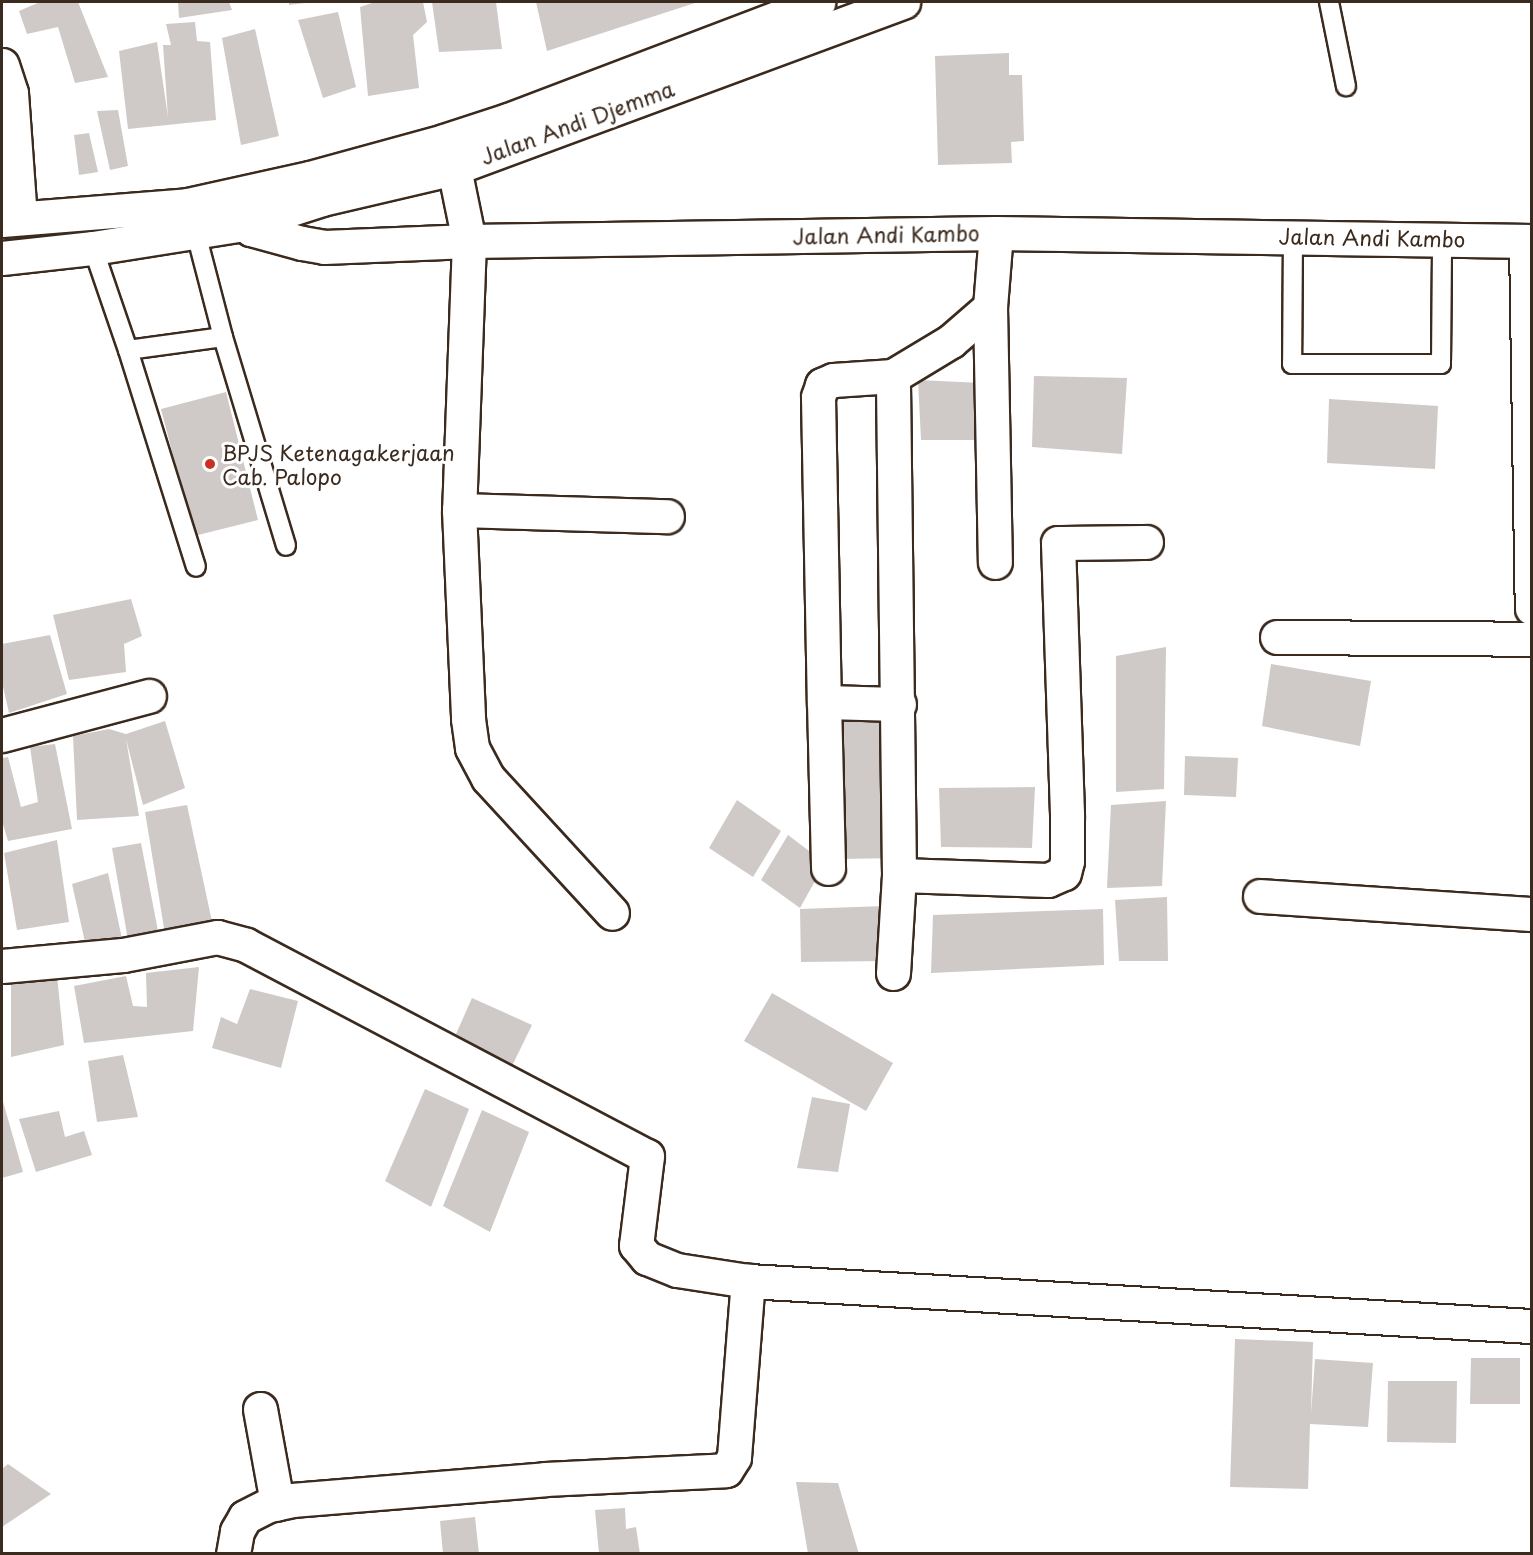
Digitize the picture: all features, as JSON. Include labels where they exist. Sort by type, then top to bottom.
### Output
[{"type":"main road","name":"Jalan Andi Djemma","points":[[449,154],[508,120],[818,2]]},
{"type":"main road","name":"Jalan Andi Djemma","points":[[239,210],[322,200],[449,154],[903,2]]},
{"type":"main road","points":[[2,65],[11,93],[11,219],[187,205],[239,210]]},
{"type":"main road","points":[[449,154],[469,241],[459,510],[468,720],[472,748],[488,778],[612,913]]},
{"type":"main road","points":[[2,258],[196,233],[239,210]]},
{"type":"main road","name":"Jalan Andi Kambo","points":[[239,210],[251,229],[324,247],[469,241],[996,233],[1293,235],[1529,241]]},
{"type":"main road","points":[[995,562],[990,308],[996,233]]},
{"type":"main road","points":[[1529,241],[1532,608]]},
{"type":"main road","points":[[828,868],[818,397],[822,385],[833,380],[893,376],[951,341],[990,308]]},
{"type":"main road","points":[[893,376],[900,875],[893,973]]},
{"type":"main road","points":[[459,510],[667,516]]},
{"type":"main road","points":[[900,875],[1048,880],[1064,873],[1067,861],[1067,814],[1058,543],[1146,542]]},
{"type":"main road","points":[[1277,637],[1532,639]]},
{"type":"main road","points":[[2,735],[149,696]]},
{"type":"main road","points":[[824,702],[899,704]]},
{"type":"main road","points":[[1260,896],[1532,914]]},
{"type":"main road","points":[[2,966],[123,955],[217,937],[246,945],[647,1156],[636,1241],[640,1252],[659,1264],[677,1270],[748,1281],[1532,1326]]},
{"type":"main road","points":[[232,1554],[237,1531],[245,1517],[277,1503],[545,1479],[726,1470],[734,1457],[748,1281]]},
{"type":"main road","points":[[260,1409],[277,1503]]},
{"type":"lane","points":[[1329,2],[1346,86]]},
{"type":"lane","points":[[196,233],[224,337],[286,546]]},
{"type":"lane","points":[[1293,235],[1292,364],[1441,364],[1442,238]]},
{"type":"lane","points":[[93,248],[128,350],[196,567]]},
{"type":"lane","points":[[128,350],[224,337]]},
{"type":"building","points":[[40,2],[78,2],[108,77],[75,83],[58,27],[27,34],[19,11]]},
{"type":"building","points":[[178,2],[229,2],[232,10],[179,18]]},
{"type":"building","points":[[289,2],[305,2],[305,3],[289,5]]},
{"type":"building","points":[[375,2],[423,2],[427,22],[413,35],[419,88],[368,96],[360,7]]},
{"type":"building","points":[[432,2],[496,2],[502,49],[439,52]]},
{"type":"building","points":[[536,2],[698,2],[547,51]]},
{"type":"building","points":[[338,12],[356,87],[323,98],[298,20]]},
{"type":"building","points":[[195,22],[197,41],[210,42],[216,120],[128,129],[119,51],[157,42],[168,117],[163,45],[171,45],[166,24]]},
{"type":"building","points":[[255,29],[279,136],[241,145],[222,38]]},
{"type":"building","points":[[1009,53],[1009,75],[1022,75],[1024,141],[1011,142],[1012,163],[938,165],[935,56]]},
{"type":"building","points":[[118,110],[128,166],[110,170],[97,111]]},
{"type":"building","points":[[89,133],[98,172],[79,175],[74,135]]},
{"type":"building","points":[[1034,376],[1127,378],[1122,454],[1032,447]]},
{"type":"building","points":[[918,380],[982,383],[981,440],[921,440]]},
{"type":"building","name":"BPJS Ketenagakerjaan Cab. Palopo","points":[[226,392],[258,520],[194,536],[161,409]]},
{"type":"building","points":[[1329,399],[1438,406],[1435,469],[1327,463]]},
{"type":"building","points":[[131,599],[142,636],[124,644],[126,672],[69,680],[53,615]]},
{"type":"building","points":[[50,635],[67,694],[9,713],[2,682],[2,644]]},
{"type":"building","points":[[1166,647],[1164,789],[1116,792],[1116,656]]},
{"type":"building","points":[[1271,664],[1371,681],[1360,746],[1262,726]]},
{"type":"building","points":[[835,717],[894,718],[898,858],[842,859]]},
{"type":"building","points":[[165,721],[185,788],[143,805],[126,739],[139,816],[77,820],[73,736],[109,729],[126,734]]},
{"type":"building","points":[[55,744],[72,829],[8,841],[2,821],[2,758],[8,757],[21,807],[38,802],[30,747]]},
{"type":"building","points":[[1185,756],[1238,758],[1236,797],[1184,795]]},
{"type":"building","points":[[1035,787],[1032,848],[941,847],[939,788]]},
{"type":"building","points":[[737,800],[781,831],[753,877],[709,848]]},
{"type":"building","points":[[1166,801],[1162,886],[1107,888],[1111,805]]},
{"type":"building","points":[[187,805],[214,931],[165,934],[145,812]]},
{"type":"building","points":[[788,835],[825,863],[800,908],[761,880]]},
{"type":"building","points":[[57,840],[69,922],[17,930],[4,853]]},
{"type":"building","points":[[141,843],[159,936],[128,940],[112,848]]},
{"type":"building","points":[[108,873],[122,939],[85,942],[72,884]]},
{"type":"building","points":[[1167,897],[1168,961],[1119,961],[1115,900]]},
{"type":"building","points":[[885,906],[885,961],[801,962],[800,909]]},
{"type":"building","points":[[1103,909],[1104,965],[931,973],[933,915]]},
{"type":"building","points":[[199,967],[193,1031],[84,1043],[74,986],[126,976],[133,1006],[147,1007],[146,973]]},
{"type":"building","points":[[57,975],[64,1045],[11,1057],[11,985]]},
{"type":"building","points":[[250,989],[298,1001],[281,1068],[212,1048],[221,1017],[237,1024]]},
{"type":"building","points":[[772,993],[893,1063],[866,1111],[744,1041]]},
{"type":"building","points":[[472,998],[532,1025],[512,1066],[456,1034]]},
{"type":"building","points":[[123,1055],[138,1117],[97,1122],[88,1061]]},
{"type":"building","points":[[425,1089],[469,1109],[431,1207],[385,1181]]},
{"type":"building","points":[[812,1097],[850,1104],[838,1172],[797,1168]]},
{"type":"building","points":[[2,1098],[23,1172],[2,1178]]},
{"type":"building","points":[[482,1110],[529,1132],[490,1232],[443,1206]]},
{"type":"building","points":[[59,1111],[65,1137],[84,1131],[92,1155],[36,1172],[19,1119]]},
{"type":"building","points":[[1235,1339],[1313,1342],[1311,1414],[1315,1359],[1373,1363],[1368,1427],[1310,1424],[1308,1489],[1230,1487]]},
{"type":"building","points":[[1471,1358],[1520,1358],[1520,1404],[1470,1404]]},
{"type":"building","points":[[1388,1381],[1457,1381],[1456,1443],[1387,1442]]},
{"type":"building","points":[[8,1464],[51,1494],[2,1527],[2,1469]]},
{"type":"building","points":[[796,1482],[838,1483],[859,1554],[808,1554]]},
{"type":"building","points":[[625,1508],[626,1529],[636,1527],[640,1554],[599,1554],[595,1510]]},
{"type":"building","points":[[475,1517],[479,1554],[443,1554],[440,1521]]},
{"type":"place","name":"BPJS Ketenagakerjaan Cab. Palopo","points":[[210,464]]}]
